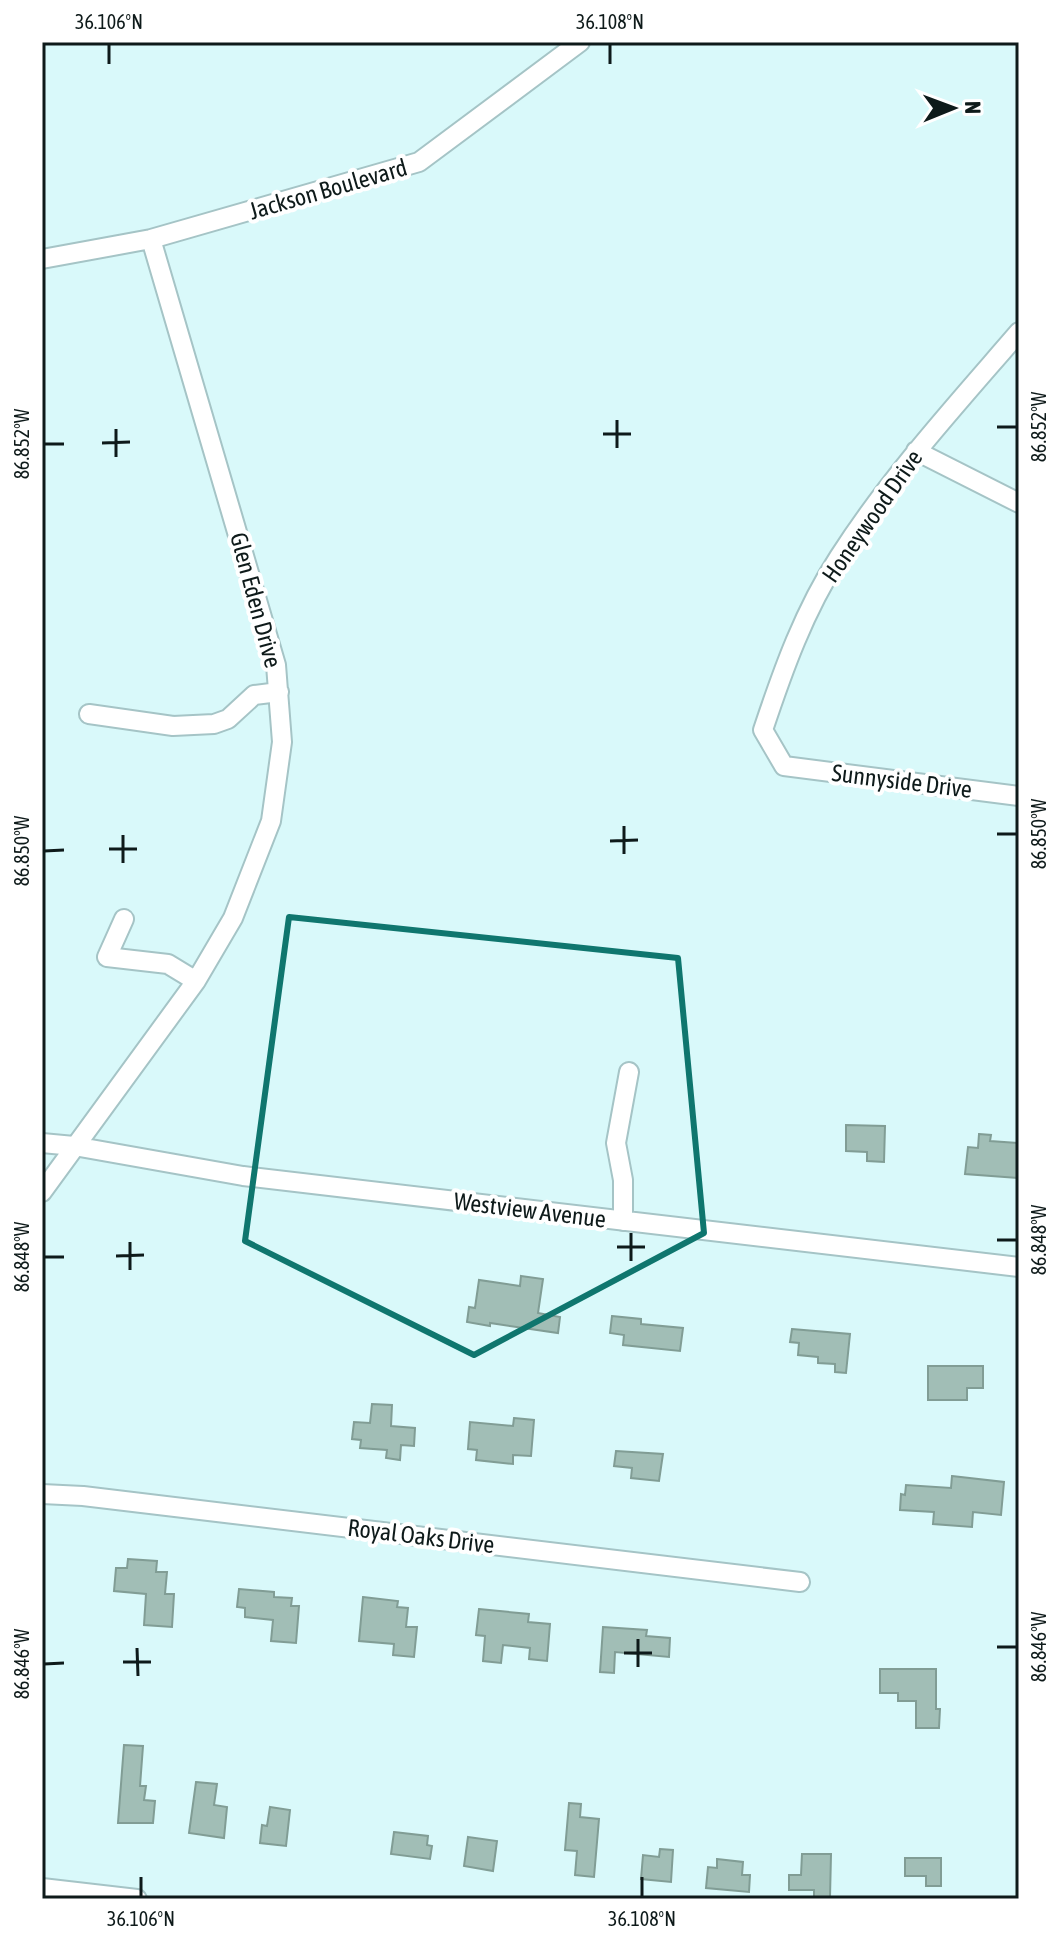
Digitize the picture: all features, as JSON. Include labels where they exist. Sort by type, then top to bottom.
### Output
[{"type":"street","name":"Jackson Boulevard","points":[[42,259],[151,239],[419,162],[580,42]]},
{"type":"street","name":"Glen Eden Drive","points":[[42,1192],[196,981],[233,918],[271,821],[282,742],[276,665],[151,239]]},
{"type":"street","name":"Honeywood Drive","points":[[784,766],[763,730],[786,659],[839,557],[916,451],[1019,332]]},
{"type":"street","points":[[916,451],[1019,503]]},
{"type":"street","points":[[89,714],[173,726],[214,724],[228,719],[254,695],[279,692]]},
{"type":"street","name":"Sunnyside Drive","points":[[784,766],[1019,796]]},
{"type":"street","points":[[124,919],[107,957],[168,964],[196,981]]},
{"type":"street","points":[[623,1221],[623,1180],[616,1143],[629,1072]]},
{"type":"street","name":"Westview Avenue","points":[[42,1143],[243,1176],[1019,1267]]},
{"type":"street","name":"Royal Oaks Drive","points":[[42,1494],[83,1496],[800,1582]]},
{"type":"street","points":[[42,1888],[137,1899]]},
{"type":"highlighted area","points":[[289,917],[678,958],[704,1233],[474,1355],[245,1241]]},
{"type":"building","points":[[846,1125],[885,1126],[884,1162],[867,1161],[867,1152],[846,1151]]},
{"type":"building","points":[[979,1134],[991,1135],[990,1141],[1019,1143],[1019,1178],[965,1174],[968,1147],[978,1148]]},
{"type":"building","points":[[521,1276],[543,1279],[538,1313],[560,1317],[558,1333],[467,1322],[469,1307],[475,1308],[479,1280],[520,1286]]},
{"type":"building","points":[[612,1316],[641,1319],[641,1324],[683,1328],[680,1351],[623,1345],[624,1335],[610,1333]]},
{"type":"building","points":[[792,1329],[850,1334],[846,1373],[835,1372],[835,1364],[818,1363],[818,1357],[798,1355],[799,1343],[790,1342]]},
{"type":"building","points":[[928,1366],[983,1366],[983,1388],[967,1388],[967,1400],[928,1400]]},
{"type":"building","points":[[372,1404],[392,1405],[391,1426],[415,1428],[414,1446],[401,1445],[400,1460],[386,1458],[387,1450],[360,1448],[361,1440],[352,1439],[354,1422],[370,1423]]},
{"type":"building","points":[[514,1418],[534,1420],[531,1456],[513,1455],[513,1464],[476,1460],[477,1450],[468,1449],[470,1422],[513,1426]]},
{"type":"building","points":[[616,1451],[663,1454],[659,1481],[631,1478],[632,1468],[614,1466]]},
{"type":"building","points":[[952,1476],[1004,1482],[1001,1515],[973,1512],[972,1527],[933,1524],[934,1512],[900,1510],[901,1494],[905,1495],[906,1485],[951,1488]]},
{"type":"building","points":[[128,1559],[157,1561],[156,1572],[167,1572],[165,1594],[174,1594],[172,1627],[144,1625],[146,1594],[114,1591],[116,1568],[127,1568]]},
{"type":"building","points":[[239,1589],[274,1592],[274,1597],[292,1598],[291,1606],[299,1606],[296,1643],[271,1641],[273,1620],[245,1617],[245,1608],[237,1607]]},
{"type":"building","points":[[363,1597],[398,1601],[397,1607],[408,1608],[406,1627],[417,1627],[414,1657],[393,1655],[394,1644],[359,1641]]},
{"type":"building","points":[[479,1609],[529,1614],[528,1622],[550,1624],[547,1661],[529,1659],[530,1648],[503,1645],[501,1663],[483,1661],[485,1636],[476,1635]]},
{"type":"building","points":[[603,1627],[647,1630],[646,1636],[670,1638],[669,1657],[615,1652],[614,1673],[600,1672]]},
{"type":"building","points":[[880,1669],[936,1669],[939,1728],[916,1728],[916,1701],[898,1701],[898,1693],[880,1693]]},
{"type":"building","points":[[124,1745],[143,1746],[140,1786],[146,1786],[144,1800],[155,1801],[153,1823],[118,1823]]},
{"type":"building","points":[[196,1782],[217,1784],[214,1805],[227,1807],[224,1838],[189,1833]]},
{"type":"building","points":[[569,1803],[581,1804],[580,1817],[599,1819],[594,1877],[575,1875],[577,1851],[565,1850]]},
{"type":"building","points":[[270,1807],[290,1810],[286,1846],[260,1843],[262,1825],[267,1826]]},
{"type":"building","points":[[394,1832],[428,1836],[427,1845],[432,1846],[430,1859],[391,1854]]},
{"type":"building","points":[[468,1837],[497,1841],[493,1871],[464,1866]]},
{"type":"building","points":[[660,1849],[673,1850],[671,1882],[641,1879],[643,1855],[659,1857]]},
{"type":"building","points":[[802,1854],[831,1854],[830,1897],[814,1897],[814,1890],[789,1890],[789,1875],[801,1875]]},
{"type":"building","points":[[905,1858],[941,1858],[941,1886],[926,1886],[926,1876],[905,1876]]},
{"type":"building","points":[[717,1859],[743,1862],[742,1875],[750,1875],[749,1892],[706,1888],[708,1867],[717,1868]]}]
